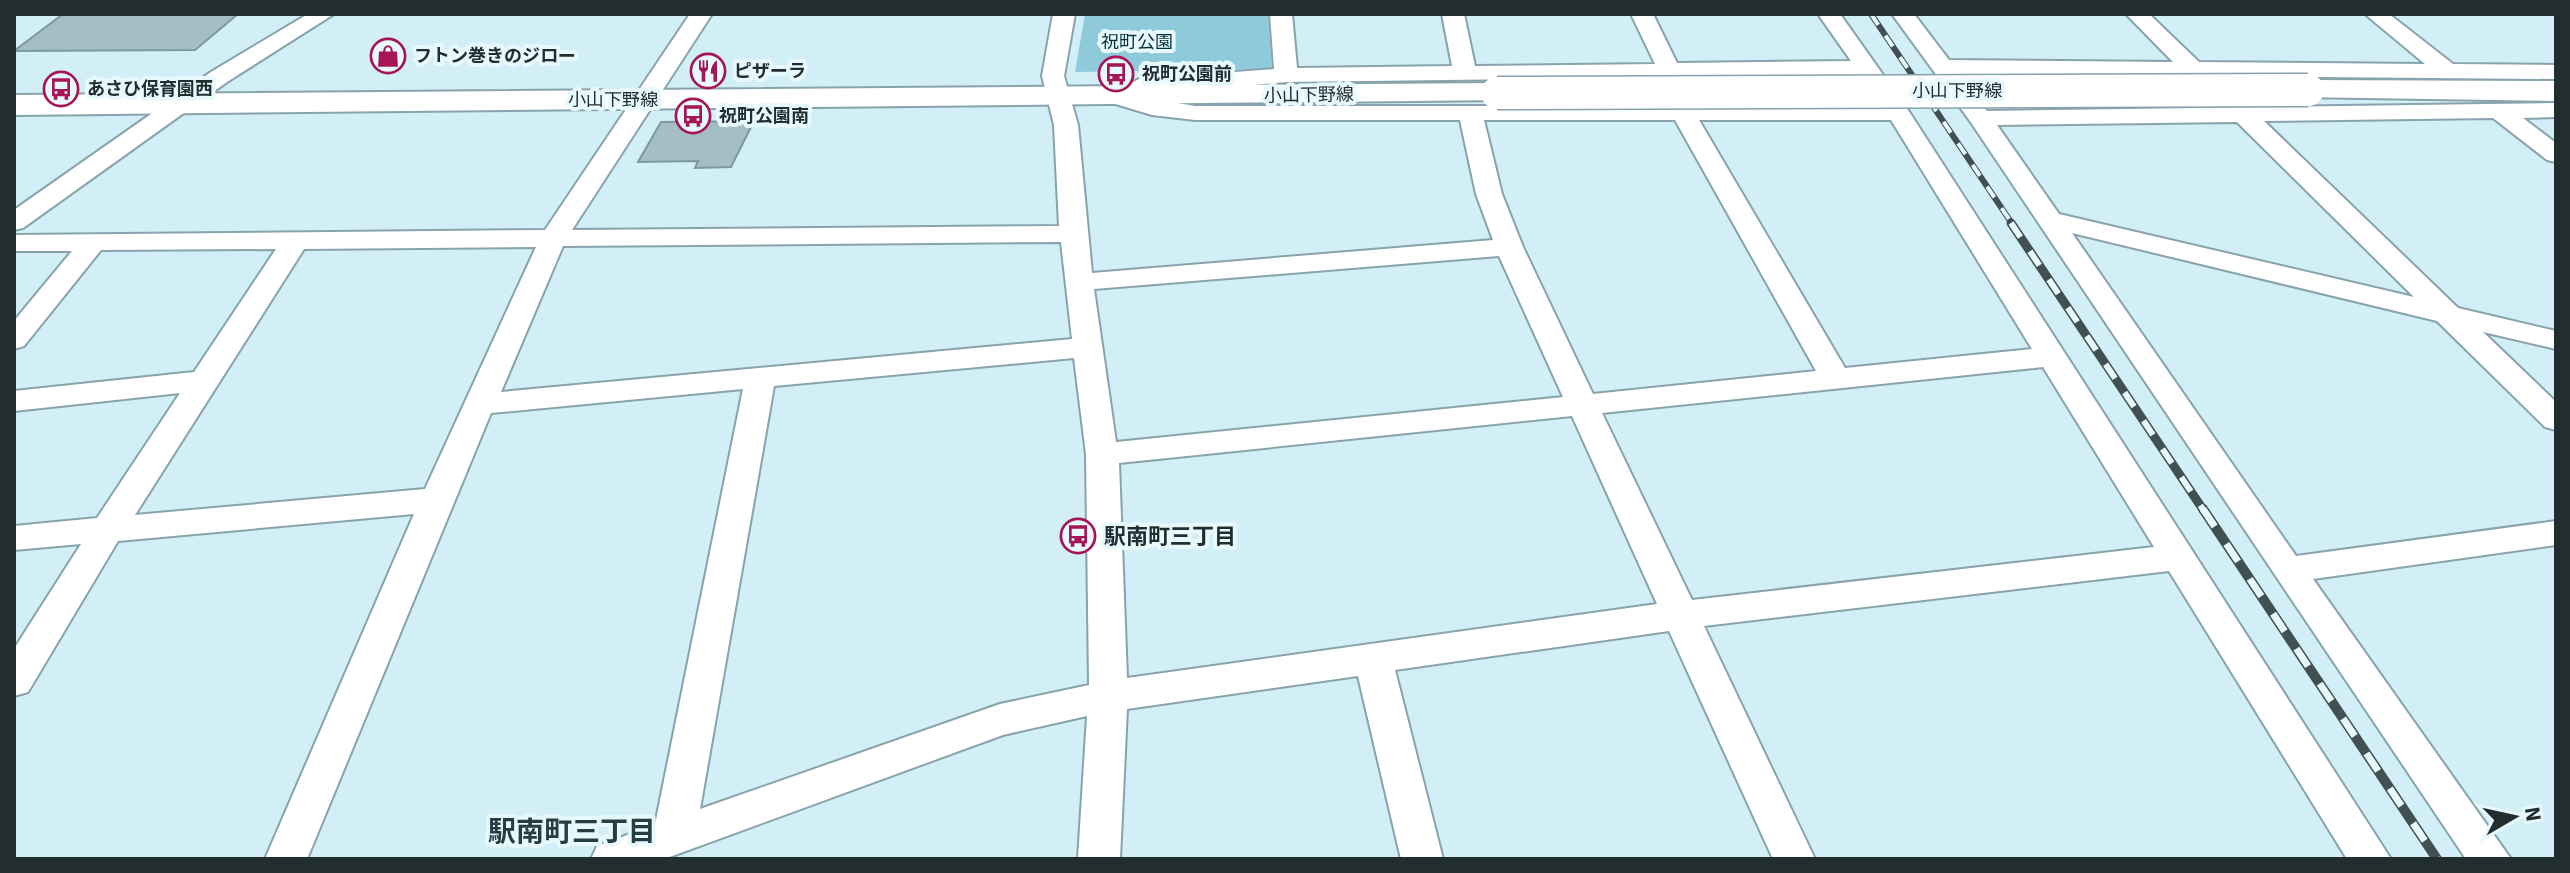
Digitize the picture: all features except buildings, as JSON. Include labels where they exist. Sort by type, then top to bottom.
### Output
[{"type":"main road","name":"小山下野線","points":[[14,105],[1497,93],[2556,91]]},
{"type":"street","points":[[14,222],[180,104],[323,14]]},
{"type":"street","points":[[286,859],[437,500],[554,237],[701,14]]},
{"type":"street","points":[[1064,14],[1053,76],[1066,125],[1073,234],[1102,454],[1108,696],[1099,859]]},
{"type":"street","points":[[1281,14],[1286,75]]},
{"type":"street","points":[[1453,14],[1465,72]]},
{"type":"street","points":[[1642,14],[1669,70]]},
{"type":"street","points":[[1829,14],[1898,113],[2049,357],[2181,557],[2370,859]]},
{"type":"street","points":[[1903,14],[1980,118],[2287,570],[2490,859]]},
{"type":"street","points":[[2137,14],[2193,69]]},
{"type":"street","points":[[2376,14],[2447,71]]},
{"type":"street","points":[[1942,67],[2556,72]]},
{"type":"street","points":[[1117,97],[1139,86],[1286,75],[1868,68]]},
{"type":"street","points":[[1117,97],[1152,108],[1195,113],[1898,113]]},
{"type":"street","points":[[1980,118],[2556,110]]},
{"type":"street","points":[[2499,111],[2556,155]]},
{"type":"street","points":[[1683,113],[1836,379]]},
{"type":"street","points":[[2242,113],[2556,420]]},
{"type":"street","points":[[1471,114],[1489,194],[1509,247],[1794,859]]},
{"type":"street","points":[[2047,219],[2556,340]]},
{"type":"street","points":[[14,243],[1073,234]]},
{"type":"street","points":[[14,681],[108,529],[295,241]]},
{"type":"street","points":[[14,340],[93,243]]},
{"type":"street","points":[[1080,282],[1509,247]]},
{"type":"street","points":[[480,404],[1088,347]]},
{"type":"street","points":[[1102,454],[2049,357]]},
{"type":"street","points":[[674,837],[760,378]]},
{"type":"street","points":[[14,401],[204,381]]},
{"type":"street","points":[[14,538],[437,500]]},
{"type":"street","points":[[2287,570],[2556,533]]},
{"type":"street","points":[[612,859],[1000,720],[1108,696],[1681,615],[2181,557]]},
{"type":"street","points":[[1373,659],[1422,859]]},
{"type":"green space","name":"祝町公園","points":[[1085,14],[1268,14],[1272,69],[1075,72]]},
{"type":"railway","points":[[1871,14],[2013,225]]},
{"type":"railway","points":[[2011,223],[2204,511]]},
{"type":"railway","points":[[2203,509],[2437,859]]},
{"type":"place","name":"フトン巻きのジロー","points":[[388,56]]},
{"type":"place","name":"ピザーラ","points":[[708,71]]},
{"type":"place","name":"祝町公園前","points":[[1116,74]]},
{"type":"place","name":"あさひ保育園西","points":[[61,89]]},
{"type":"place","name":"祝町公園南","points":[[693,116]]},
{"type":"place","name":"駅南町三丁目","points":[[1078,536]]},
{"type":"district","name":"駅南町三丁目","points":[[572,831]]}]
